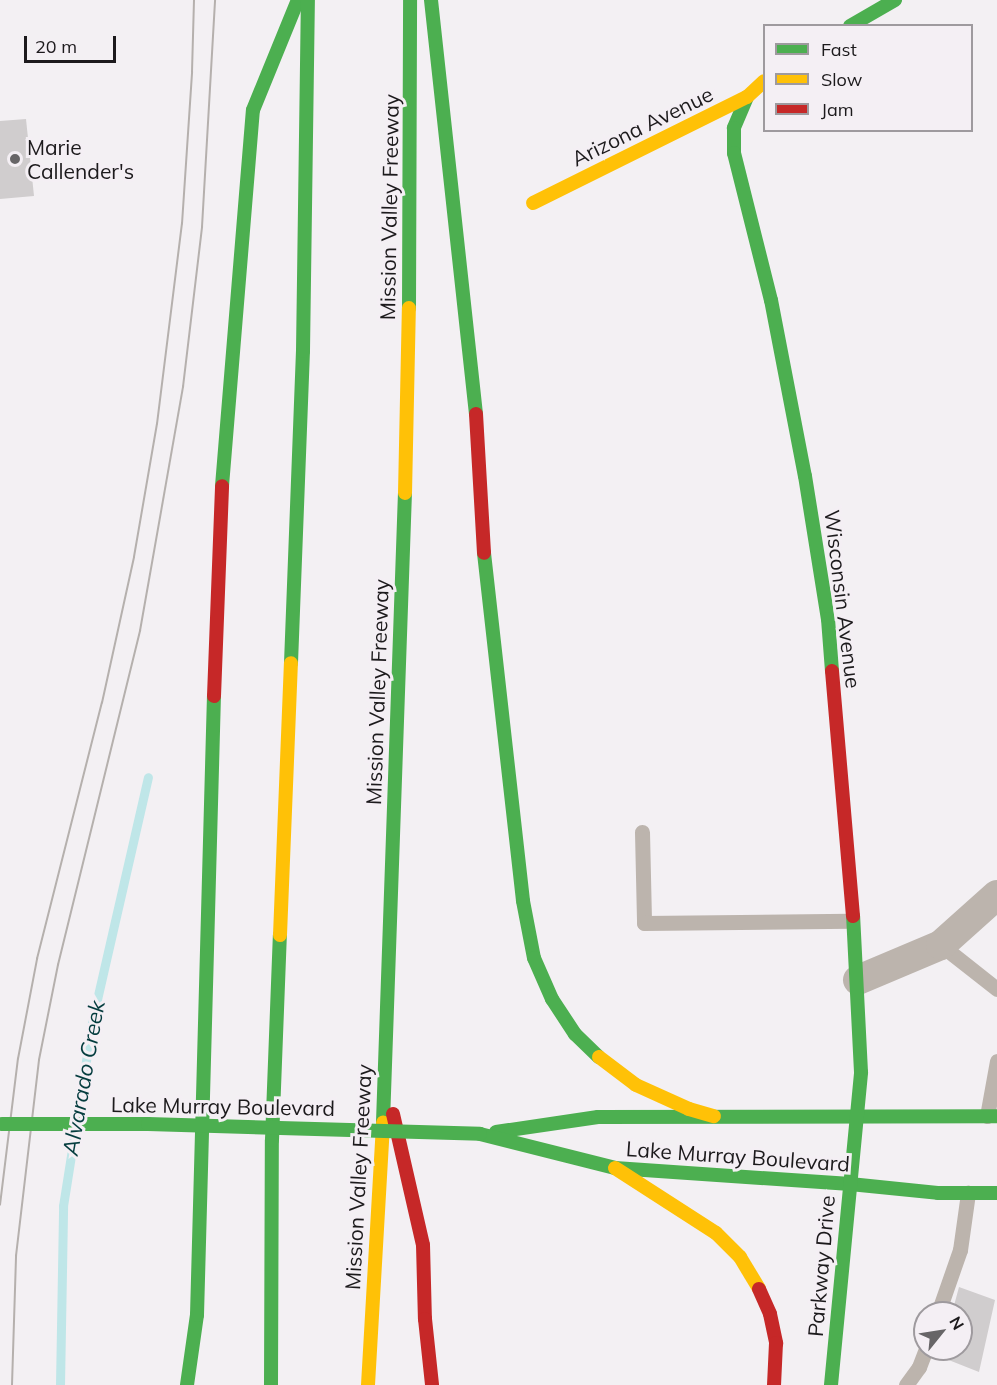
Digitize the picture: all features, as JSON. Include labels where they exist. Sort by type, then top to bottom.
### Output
[{"type":"main road","points":[[187,1385],[197,1316],[216,616],[225,429],[254,110],[298,0]]},
{"type":"main road","points":[[271,1385],[272,1140],[303,351],[308,0]]},
{"type":"main road","name":"Mission Valley Freeway","points":[[368,1385],[385,1078],[411,247],[410,0]]},
{"type":"main road","points":[[431,0],[476,414],[485,577],[523,901],[534,958],[552,999],[575,1034],[606,1064],[636,1085],[689,1109],[714,1116]]},
{"type":"main road","points":[[853,24],[895,0]]},
{"type":"main road","name":"Arizona Avenue","points":[[533,203],[747,97],[763,83]]},
{"type":"main road","name":"Wisconsin Avenue","points":[[747,97],[734,128],[734,153],[771,300],[805,476],[826,608],[851,921],[858,980],[861,1072],[858,1116]]},
{"type":"main road","points":[[385,1078],[423,1245],[425,1319],[432,1385]]},
{"type":"main road","name":"Parkway Drive","points":[[831,1385],[858,1116]]},
{"type":"main road","name":"Lake Murray Boulevard","points":[[1,1124],[148,1124],[480,1134],[598,1117],[992,1116]]},
{"type":"main road","name":"Lake Murray Boulevard","points":[[480,1134],[615,1168],[850,1184],[938,1193],[997,1193]]},
{"type":"main road","points":[[615,1168],[716,1233],[740,1257],[758,1286],[770,1314],[776,1342],[774,1385]]},
{"type":"street","points":[[858,980],[941,945],[997,895]]},
{"type":"lane","points":[[642,832],[644,923],[851,921]]},
{"type":"lane","points":[[941,945],[997,989]]},
{"type":"lane","points":[[992,1116],[997,1061]]},
{"type":"lane","points":[[942,1301],[960,1250],[968,1193]]},
{"type":"lane","points":[[906,1385],[922,1361]]},
{"type":"building","name":"Marie Callender's","points":[[26,119],[34,196],[0,199],[0,121]]},
{"type":"building","points":[[959,1287],[995,1300],[979,1372],[951,1361],[973,1361],[973,1301],[955,1301]]},
{"type":"waterway","name":"Alvarado Creek","points":[[60,1385],[63,1206],[93,1017],[148,777]]},
{"type":"tram line","points":[[0,1205],[18,1059],[37,959],[102,703],[134,557],[157,424],[182,224],[192,72],[194,0]]},
{"type":"tram line","points":[[12,1385],[16,1256],[39,1060],[58,965],[140,631],[183,387],[202,227],[215,0]]},
{"type":"traffic: fast","points":[[222,486],[253,110],[298,0]]},
{"type":"traffic: fast","points":[[291,663],[303,351],[308,0]]},
{"type":"traffic: fast","points":[[409,308],[410,0]]},
{"type":"traffic: fast","points":[[431,0],[476,414]]},
{"type":"traffic: fast","points":[[853,24],[895,0]]},
{"type":"traffic: fast","points":[[747,97],[734,128],[734,153],[771,300],[805,476],[828,619],[832,671]]},
{"type":"traffic: fast","points":[[383,1122],[405,493]]},
{"type":"traffic: fast","points":[[484,553],[523,901],[534,958],[552,999],[575,1034],[599,1057]]},
{"type":"traffic: fast","points":[[187,1385],[197,1315],[214,696]]},
{"type":"traffic: fast","points":[[831,1385],[861,1072],[853,916]]},
{"type":"traffic: fast","points":[[271,1385],[272,1140],[280,935]]},
{"type":"traffic: fast","points":[[496,1132],[598,1117],[997,1116]]},
{"type":"traffic: fast","points":[[2,1124],[148,1124],[480,1134]]},
{"type":"traffic: fast","points":[[480,1134],[615,1168],[850,1184],[938,1193],[997,1193]]},
{"type":"traffic: slow","points":[[533,203],[747,97],[763,82]]},
{"type":"traffic: slow","points":[[405,493],[409,308]]},
{"type":"traffic: slow","points":[[280,935],[291,663]]},
{"type":"traffic: slow","points":[[599,1057],[636,1085],[689,1109],[714,1116]]},
{"type":"traffic: slow","points":[[368,1385],[383,1122]]},
{"type":"traffic: slow","points":[[615,1168],[716,1233],[740,1257],[759,1289]]},
{"type":"traffic: jam","points":[[476,414],[484,553]]},
{"type":"traffic: jam","points":[[214,696],[222,486]]},
{"type":"traffic: jam","points":[[832,671],[853,916]]},
{"type":"traffic: jam","points":[[393,1114],[423,1245],[425,1319],[432,1385]]},
{"type":"traffic: jam","points":[[759,1289],[770,1314],[776,1343],[774,1385]]},
{"type":"place","name":"Marie Callender's","points":[[15,159]]}]
